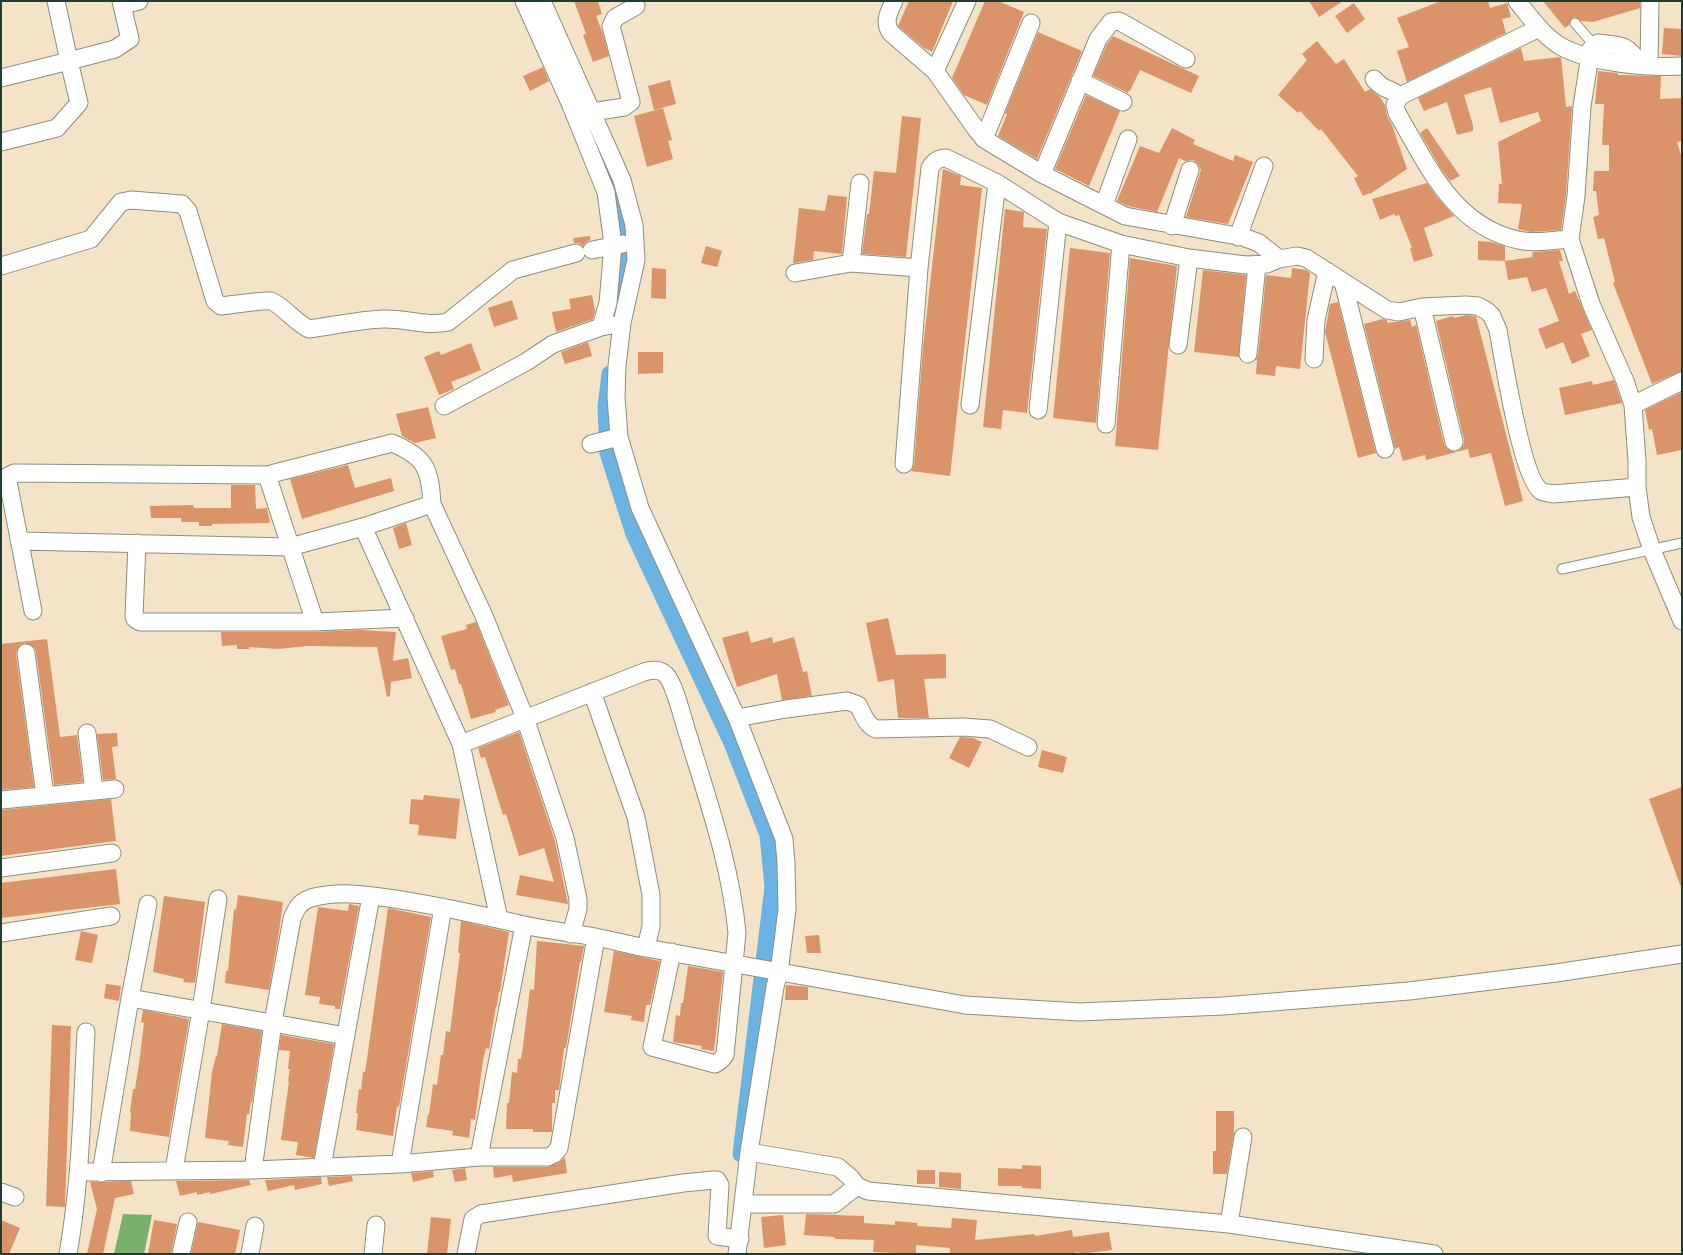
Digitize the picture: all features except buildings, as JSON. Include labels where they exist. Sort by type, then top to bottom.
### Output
[{"type":"street","points":[[1,142],[57,128],[79,103],[56,1]]},
{"type":"street","points":[[1,78],[115,48],[130,39],[122,3],[139,1]]},
{"type":"street","points":[[524,1],[570,102],[602,180],[608,202],[624,243],[636,260],[612,325]]},
{"type":"street","points":[[466,1254],[473,1219],[481,1214],[710,1180],[717,1180],[720,1186],[716,1236],[733,1242],[743,1204],[749,1152],[775,987],[774,971],[787,910],[784,839],[737,718],[607,440],[616,397],[617,366],[608,303],[624,243],[634,225],[622,180],[542,1]]},
{"type":"street","points":[[894,1],[886,22],[887,28],[935,71],[984,139],[1042,174],[1125,216],[1172,226],[1238,237],[1259,243],[1280,259]]},
{"type":"street","points":[[935,71],[967,1]]},
{"type":"street","points":[[1517,1],[1539,28],[1561,46],[1592,52]]},
{"type":"street","points":[[1645,65],[1650,1]]},
{"type":"street","points":[[592,112],[624,107],[631,102],[611,26],[615,18],[636,6]]},
{"type":"street","points":[[1042,174],[1098,39],[1111,22],[1119,21],[1186,59]]},
{"type":"street","points":[[984,139],[1031,23]]},
{"type":"street","points":[[1539,28],[1400,96],[1395,105],[1397,113],[1444,191],[1463,212],[1493,232],[1518,240],[1533,241],[1570,239]]},
{"type":"street","points":[[1682,66],[1645,65],[1633,53],[1623,46],[1598,43],[1592,52],[1582,106],[1576,196],[1570,239],[1591,304],[1626,382],[1633,405],[1641,517],[1652,550],[1682,621]]},
{"type":"street","points":[[1374,79],[1382,88],[1395,91],[1400,96]]},
{"type":"street","points":[[1080,81],[1123,102]]},
{"type":"street","points":[[1104,205],[1128,139]]},
{"type":"street","points":[[904,464],[919,268],[930,168],[933,162],[940,158],[946,158],[997,183],[1058,222],[1121,244],[1189,258],[1246,265],[1267,264],[1280,259],[1297,256],[1302,257],[1312,261],[1387,310],[1399,312],[1422,307],[1466,304],[1478,306],[1492,316],[1498,330],[1523,453],[1531,477],[1541,490],[1553,494],[1637,474]]},
{"type":"street","points":[[1238,237],[1264,166]]},
{"type":"street","points":[[1172,226],[1190,170]]},
{"type":"street","points":[[851,263],[860,183]]},
{"type":"street","points":[[970,405],[997,183]]},
{"type":"street","points":[[1,266],[91,239],[121,202],[131,200],[182,204],[188,211],[215,301],[220,306],[271,301],[301,326],[309,329],[383,319],[439,324],[448,322],[513,270],[584,251],[624,243]]},
{"type":"street","points":[[1038,410],[1058,222]]},
{"type":"street","points":[[1106,424],[1121,244]]},
{"type":"street","points":[[1178,345],[1189,258]]},
{"type":"street","points":[[795,273],[851,263],[919,268]]},
{"type":"street","points":[[1248,354],[1257,265]]},
{"type":"street","points":[[1314,359],[1316,320],[1328,271]]},
{"type":"street","points":[[1343,282],[1385,449]]},
{"type":"street","points":[[1422,307],[1454,442]]},
{"type":"street","points":[[444,406],[526,362],[553,344],[612,325]]},
{"type":"street","points":[[1633,405],[1682,381]]},
{"type":"street","points":[[33,611],[8,481],[8,476],[14,473],[267,475],[392,443],[414,455],[427,468],[431,483],[432,504],[484,616],[525,718],[564,838],[578,891],[578,909],[571,934]]},
{"type":"street","points":[[267,475],[315,622]]},
{"type":"street","points":[[19,542],[290,547],[432,504]]},
{"type":"street","points":[[363,526],[461,744],[499,919]]},
{"type":"street","points":[[137,543],[134,616],[137,621],[315,622],[405,618]]},
{"type":"street","points":[[26,653],[45,796]]},
{"type":"street","points":[[461,744],[653,669],[662,671],[669,679],[679,706],[718,836],[734,903],[738,965],[725,1054],[721,1060],[715,1064],[652,1047],[672,952]]},
{"type":"street","points":[[592,692],[636,817],[651,895],[651,926],[646,948]]},
{"type":"street","points":[[737,718],[786,709],[847,701],[858,705],[867,723],[876,729],[963,727],[990,729],[1028,747]]},
{"type":"street","points":[[87,733],[94,791]]},
{"type":"street","points":[[1,800],[115,789]]},
{"type":"street","points":[[1,868],[112,853]]},
{"type":"street","points":[[254,1170],[273,1022],[292,919],[296,908],[303,901],[330,894],[340,893],[371,896],[443,907],[571,934],[596,937],[738,965],[965,1005],[1079,1012],[1223,1006],[1409,991],[1556,973],[1682,954]]},
{"type":"street","points":[[322,1166],[371,896]]},
{"type":"street","points":[[174,1170],[218,899]]},
{"type":"street","points":[[101,1173],[130,998],[148,904]]},
{"type":"street","points":[[400,1164],[443,907]]},
{"type":"street","points":[[1,933],[111,916]]},
{"type":"street","points":[[479,1157],[524,925]]},
{"type":"street","points":[[79,1172],[101,1173],[174,1170],[254,1170],[322,1166],[400,1164],[479,1157],[548,1157],[554,1154],[559,1148],[596,937]]},
{"type":"street","points":[[130,998],[346,1036]]},
{"type":"street","points":[[68,1254],[79,1172],[86,1032]]},
{"type":"street","points":[[1229,1224],[1243,1137]]},
{"type":"street","points":[[749,1152],[838,1167],[851,1178],[857,1186],[868,1191],[1229,1224],[1434,1254]]},
{"type":"street","points":[[743,1204],[834,1204],[857,1186]]},
{"type":"street","points":[[181,1254],[188,1222]]},
{"type":"street","points":[[373,1254],[376,1225]]},
{"type":"street","points":[[250,1254],[255,1226]]},
{"type":"lane","points":[[1576,23],[1592,52]]},
{"type":"lane","points":[[1562,569],[1682,543]]},
{"type":"green space","points":[[123,1214],[152,1215],[144,1254],[114,1254]]},
{"type":"waterway","points":[[595,137],[624,213],[625,261],[620,302]]},
{"type":"waterway","points":[[610,374],[606,407],[608,453],[634,534],[732,743],[768,835],[773,887],[741,1154]]}]
